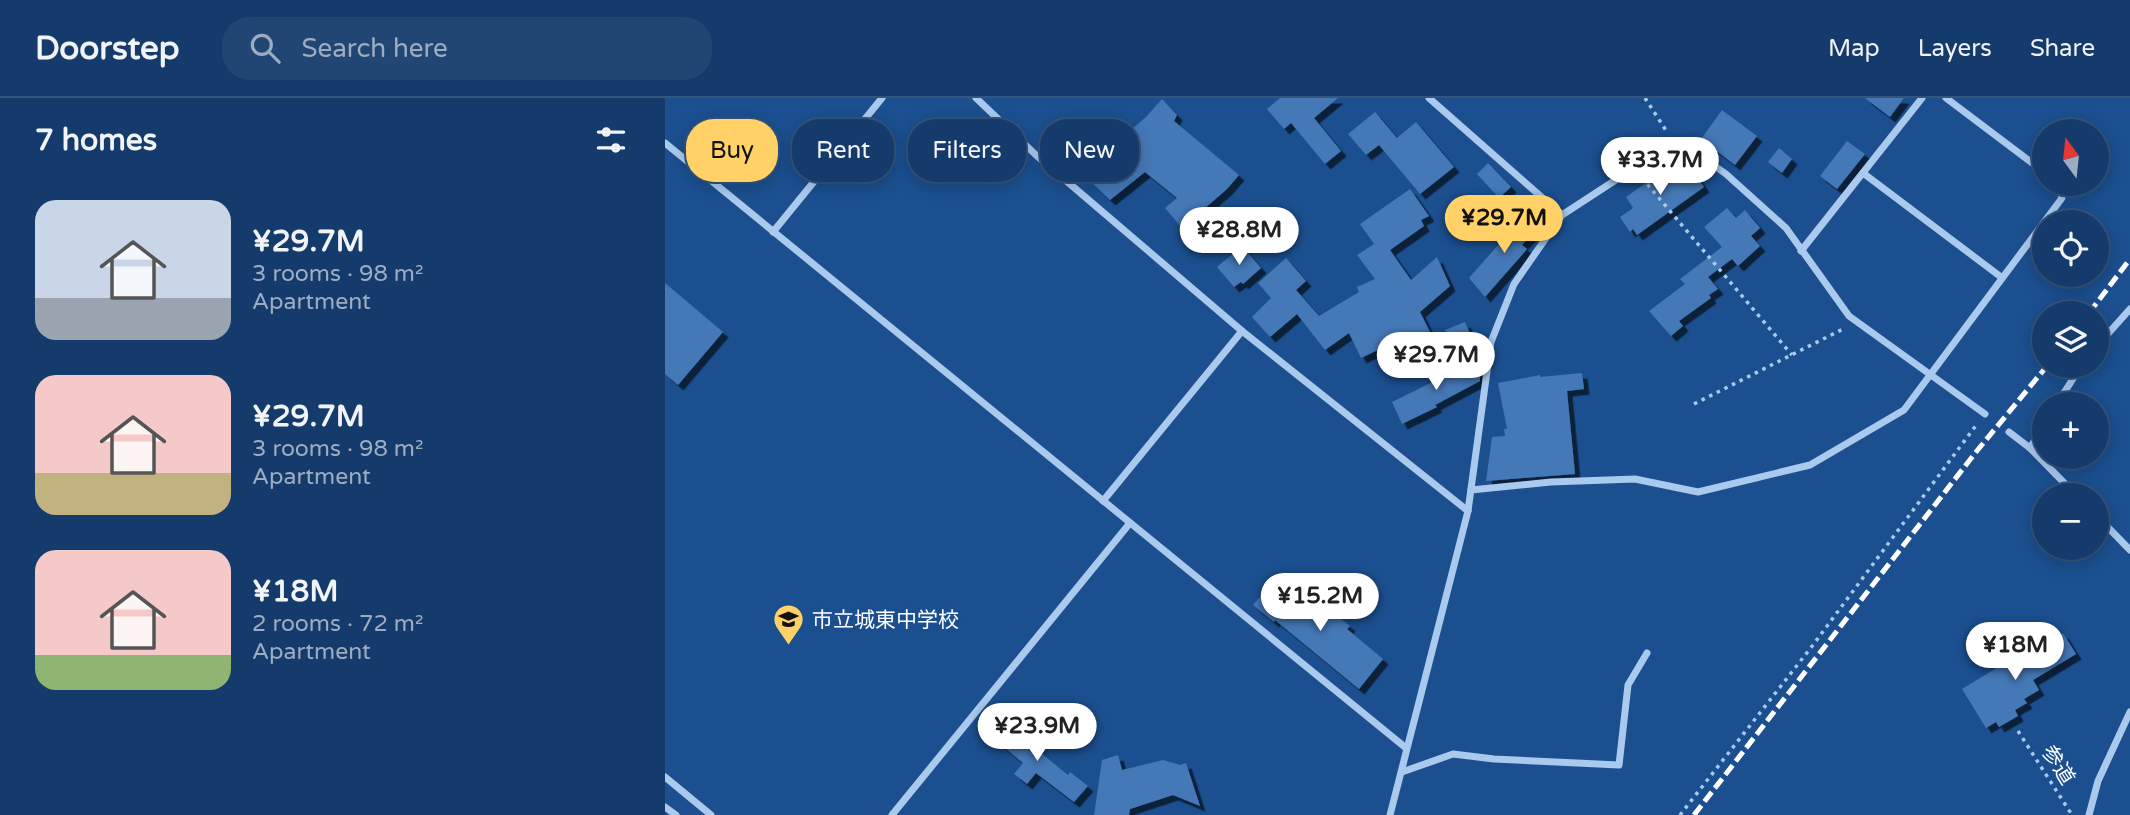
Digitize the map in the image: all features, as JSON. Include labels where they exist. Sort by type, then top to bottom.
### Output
[{"type":"street","points":[[773,232],[882,98]]},
{"type":"street","points":[[976,98],[1036,155],[1242,331],[1468,511]]},
{"type":"street","points":[[1429,98],[1562,215]]},
{"type":"street","points":[[1801,251],[1922,98]]},
{"type":"street","points":[[1946,98],[2032,163]]},
{"type":"street","points":[[665,143],[1406,748]]},
{"type":"street","points":[[1390,815],[1468,511],[1491,342],[1514,284],[1562,215],[1671,144],[1685,145],[1726,174],[1786,228],[1849,316],[1985,414]]},
{"type":"street","points":[[1863,173],[2001,277]]},
{"type":"street","points":[[1471,490],[1551,482],[1635,479],[1698,492],[1810,464],[1903,410],[2062,196]]},
{"type":"street","points":[[2109,332],[2130,309]]},
{"type":"street","points":[[1104,501],[1242,331]]},
{"type":"street","points":[[2009,432],[2030,448],[2064,483]]},
{"type":"street","points":[[892,815],[1130,523]]},
{"type":"street","points":[[2109,528],[2130,550]]},
{"type":"street","points":[[1402,772],[1453,754],[1494,759],[1619,765],[1628,685],[1647,653]]},
{"type":"street","points":[[2089,815],[2098,781],[2130,712]]},
{"type":"street","points":[[665,777],[711,815]]},
{"type":"street","points":[[665,807],[676,815]]},
{"type":"path","points":[[1644,98],[1665,129],[1671,144]]},
{"type":"path","points":[[1634,169],[1792,355]]},
{"type":"path","points":[[1694,404],[1856,322]]},
{"type":"path","points":[[1680,815],[1813,645],[1985,414]]},
{"type":"path","name":"参道","points":[[2018,731],[2072,815]]},
{"type":"building","points":[[1280,98],[1338,98],[1314,118],[1341,151],[1325,164],[1291,123],[1284,129],[1267,109]]},
{"type":"building","points":[[1865,98],[1904,98],[1890,117]]},
{"type":"building","points":[[1162,99],[1177,115],[1174,121],[1239,175],[1182,228],[1165,208],[1177,198],[1145,172],[1139,177],[1139,123]]},
{"type":"building","points":[[1722,110],[1757,136],[1735,165],[1701,139]]},
{"type":"building","points":[[1375,112],[1397,138],[1416,122],[1454,167],[1420,194],[1379,145],[1366,155],[1348,134]]},
{"type":"building","points":[[1847,141],[1865,154],[1837,189],[1820,176]]},
{"type":"building","points":[[1779,148],[1792,159],[1782,173],[1768,162]]},
{"type":"building","points":[[1686,161],[1704,187],[1637,235],[1633,229],[1630,232],[1620,217],[1633,208],[1626,197],[1667,168],[1670,172]]},
{"type":"building","points":[[1488,163],[1511,187],[1499,198],[1477,174]]},
{"type":"building","points":[[1091,182],[1132,182],[1110,200]]},
{"type":"building","points":[[1410,189],[1429,216],[1421,220],[1424,226],[1390,250],[1411,280],[1437,257],[1450,286],[1420,312],[1430,332],[1383,355],[1380,349],[1361,358],[1349,333],[1325,350],[1297,314],[1270,337],[1252,317],[1271,298],[1258,283],[1286,258],[1306,281],[1296,290],[1319,316],[1359,292],[1357,287],[1375,279],[1357,255],[1374,244],[1360,224]]},
{"type":"building","points":[[1727,208],[1736,218],[1745,210],[1760,228],[1751,236],[1760,246],[1738,266],[1732,259],[1708,277],[1718,289],[1709,295],[1711,298],[1679,321],[1683,326],[1671,336],[1649,311],[1685,284],[1680,279],[1722,247],[1704,227]]},
{"type":"building","points":[[1527,212],[1541,224],[1522,245],[1527,249],[1485,297],[1469,278]]},
{"type":"building","points":[[1242,246],[1261,268],[1243,284],[1241,282],[1234,287],[1217,267]]},
{"type":"building","points":[[665,283],[723,332],[678,385],[665,374]]},
{"type":"building","points":[[1465,322],[1475,345],[1455,353],[1445,330]]},
{"type":"building","points":[[1471,359],[1480,375],[1480,381],[1402,424],[1392,402],[1459,369],[1458,366]]},
{"type":"building","points":[[1582,373],[1584,389],[1567,391],[1575,474],[1486,481],[1492,437],[1505,436],[1504,429],[1507,429],[1498,383],[1540,375]]},
{"type":"building","points":[[1276,578],[1316,611],[1322,604],[1350,626],[1347,629],[1383,659],[1359,689],[1253,605]]},
{"type":"building","points":[[2063,633],[2076,654],[2033,680],[2039,690],[2024,699],[2027,703],[2015,710],[2018,716],[1999,727],[1996,722],[1986,728],[1962,689],[2018,655],[2020,659]]},
{"type":"building","points":[[1000,720],[1068,775],[1070,772],[1088,786],[1074,802],[1036,773],[1027,784],[1014,774],[1023,763],[988,734]]},
{"type":"building","points":[[1118,755],[1122,770],[1163,760],[1180,765],[1186,763],[1200,806],[1173,795],[1130,809],[1129,815],[1094,815],[1102,760]]},
{"type":"railway","points":[[2098,301],[2130,259]]},
{"type":"railway","points":[[1694,815],[1976,452],[2037,378]]},
{"type":"place","name":"市立城東中学校","points":[[789,647]]}]
